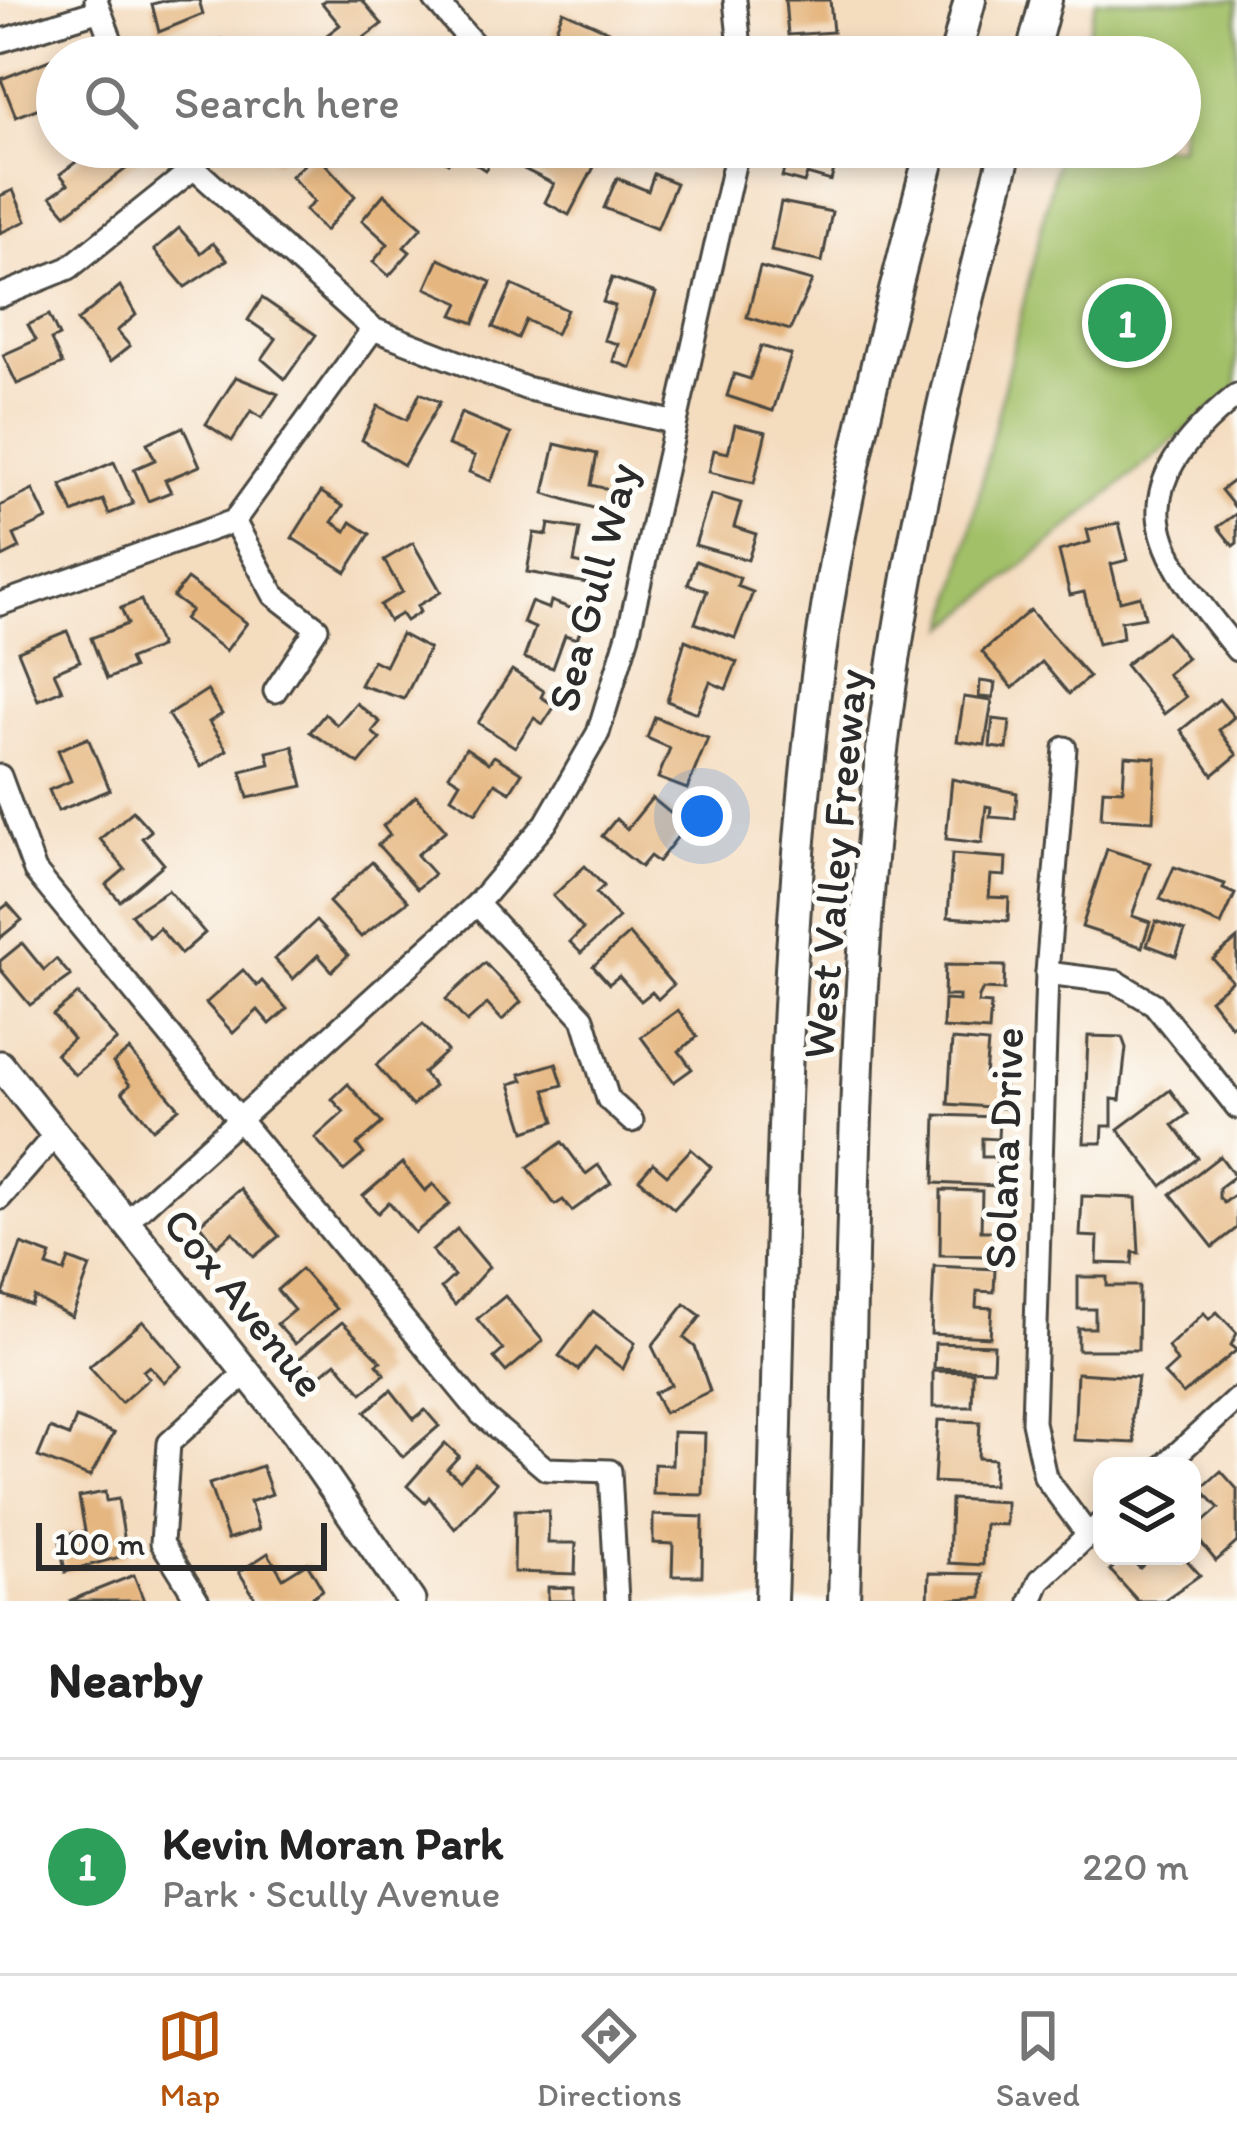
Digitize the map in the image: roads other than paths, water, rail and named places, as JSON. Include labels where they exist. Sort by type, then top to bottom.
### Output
[{"type":"highway","points":[[961,36],[970,0]]},
{"type":"highway","points":[[1036,36],[1046,0]]},
{"type":"highway","name":"West Valley Freeway","points":[[771,1601],[793,964],[810,739],[843,513],[927,168]]},
{"type":"highway","name":"West Valley Freeway","points":[[844,1601],[865,973],[881,753],[926,476],[1002,168]]},
{"type":"main road","name":"Cox Avenue","points":[[0,1065],[248,1372],[411,1601]]},
{"type":"street","points":[[435,0],[467,36]]},
{"type":"street","points":[[735,0],[739,36]]},
{"type":"street","points":[[0,41],[96,5],[109,36]]},
{"type":"street","points":[[0,296],[69,268],[194,168],[373,329],[525,388],[672,422]]},
{"type":"street","name":"Sea Gull Way","points":[[127,1221],[477,904],[546,823],[598,733],[628,635],[672,422],[733,168]]},
{"type":"street","points":[[0,604],[234,521],[373,329]]},
{"type":"street","points":[[1237,395],[1174,454],[1160,492],[1158,525],[1167,556],[1237,650]]},
{"type":"street","points":[[234,521],[274,595],[317,628],[275,692]]},
{"type":"street","name":"Solana Drive","points":[[1065,748],[1047,973],[1033,1422],[1045,1478],[1093,1526]]},
{"type":"street","points":[[0,776],[35,871],[482,1414],[546,1469],[610,1471],[617,1601]]},
{"type":"street","points":[[477,904],[583,1018],[608,1099],[632,1121]]},
{"type":"street","points":[[1047,973],[1117,982],[1154,1004],[1237,1107]]},
{"type":"street","points":[[0,1198],[56,1133]]},
{"type":"street","points":[[198,1601],[162,1543],[169,1443],[248,1372]]},
{"type":"street","points":[[1174,1457],[1237,1399]]},
{"type":"street","points":[[1031,1601],[1040,1580],[1093,1530]]},
{"type":"place","name":"Kevin Moran Park","points":[[1127,323]]}]
